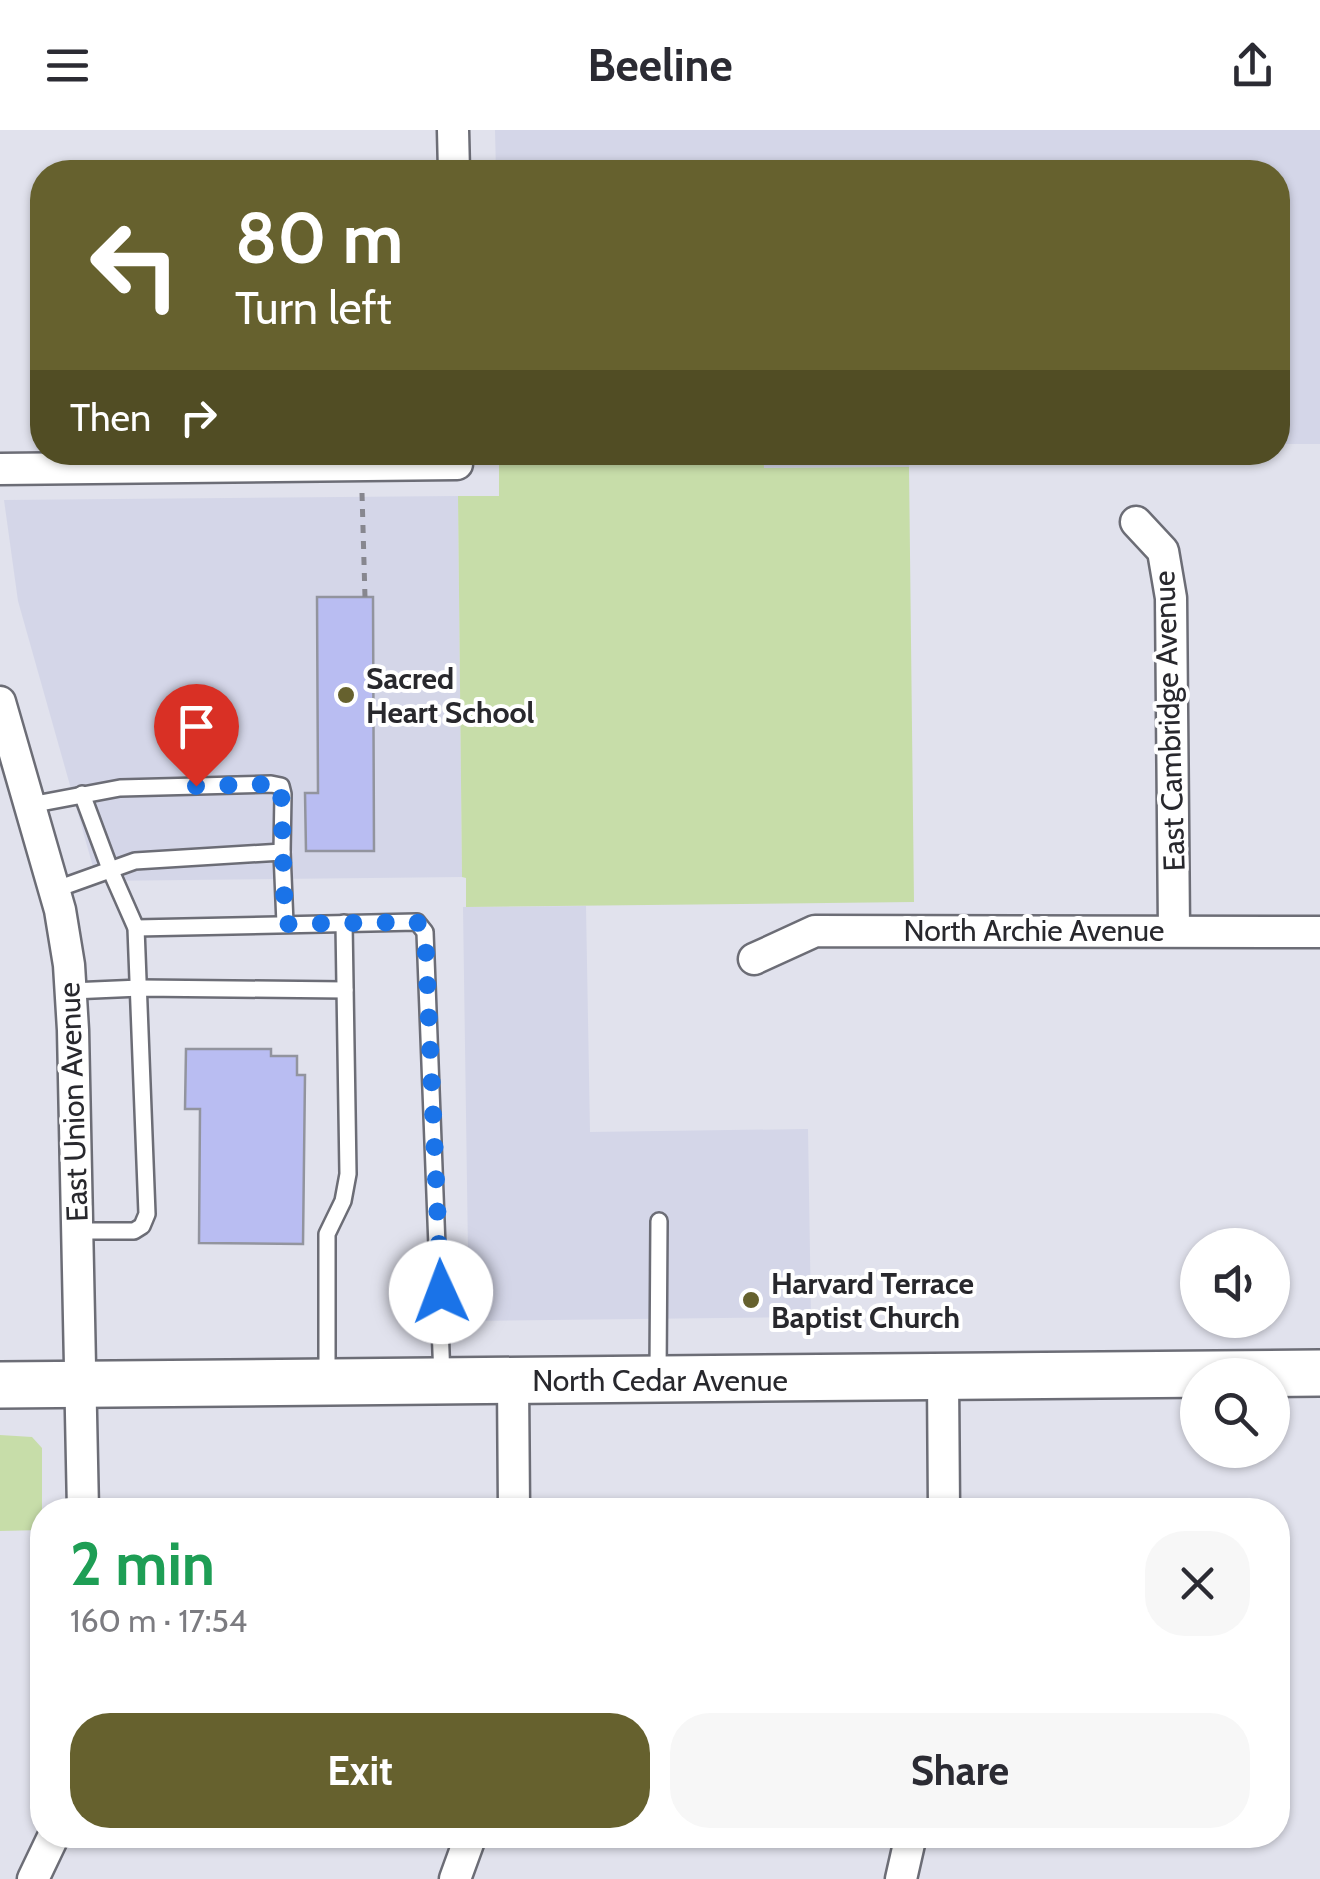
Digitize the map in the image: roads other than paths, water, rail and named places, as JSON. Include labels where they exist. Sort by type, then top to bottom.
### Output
[{"type":"main road","name":"North Cedar Avenue","points":[[0,1385],[1320,1373]]},
{"type":"street","points":[[454,130],[454,160]]},
{"type":"street","points":[[0,468],[361,465]]},
{"type":"street","name":"East Cambridge Avenue","points":[[1136,522],[1163,551],[1171,598],[1174,930]]},
{"type":"street","name":"East Union Avenue","points":[[0,702],[54,890],[71,991],[83,1498]]},
{"type":"street","name":"North Archie Avenue","points":[[754,959],[815,931],[1320,932]]},
{"type":"street","points":[[942,1378],[944,1498]]},
{"type":"street","points":[[513,1381],[514,1498]]},
{"type":"street","points":[[34,1879],[48,1848]]},
{"type":"street","points":[[454,1879],[467,1848]]},
{"type":"street","points":[[901,1879],[908,1848]]},
{"type":"lane","points":[[30,805],[139,788],[281,786],[285,924]]},
{"type":"lane","points":[[77,1231],[134,1231],[142,1226],[147,1214],[136,928],[82,794]]},
{"type":"lane","points":[[54,890],[135,861],[282,852]]},
{"type":"lane","points":[[136,928],[417,922],[425,932],[442,1382]]},
{"type":"lane","points":[[327,1384],[327,1234],[344,1202],[348,1174],[344,924]]},
{"type":"lane","points":[[71,991],[345,990]]},
{"type":"lane","points":[[658,1380],[660,1222]]},
{"type":"place","name":"Sacred Heart School","points":[[346,695]]},
{"type":"place","name":"Harvard Terrace Baptist Church","points":[[751,1300]]}]
